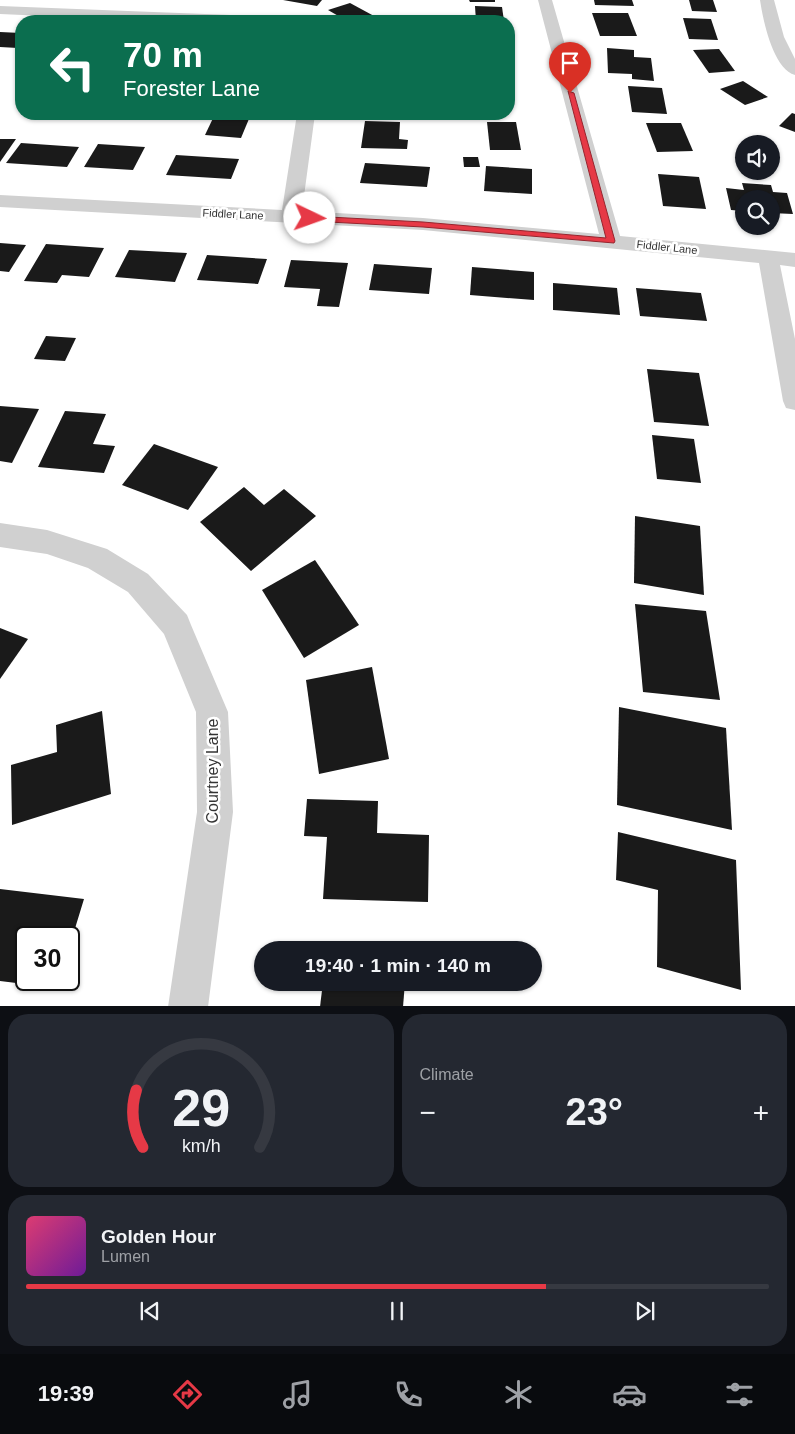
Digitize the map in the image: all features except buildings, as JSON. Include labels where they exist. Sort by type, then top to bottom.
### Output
[{"type":"street","points":[[545,0],[611,241]]},
{"type":"street","points":[[767,0],[771,24],[788,62],[795,70]]},
{"type":"street","points":[[0,10],[117,15]]},
{"type":"street","points":[[291,217],[305,120]]},
{"type":"street","name":"Fiddler Lane","points":[[0,201],[423,224],[795,260]]},
{"type":"street","points":[[768,257],[795,401]]},
{"type":"street","name":"Courtney Lane","points":[[0,535],[48,542],[97,558],[138,583],[176,626],[212,712],[215,812],[188,1006]]},
{"type":"route","points":[[310,218],[423,224],[611,241],[570,93]]}]
